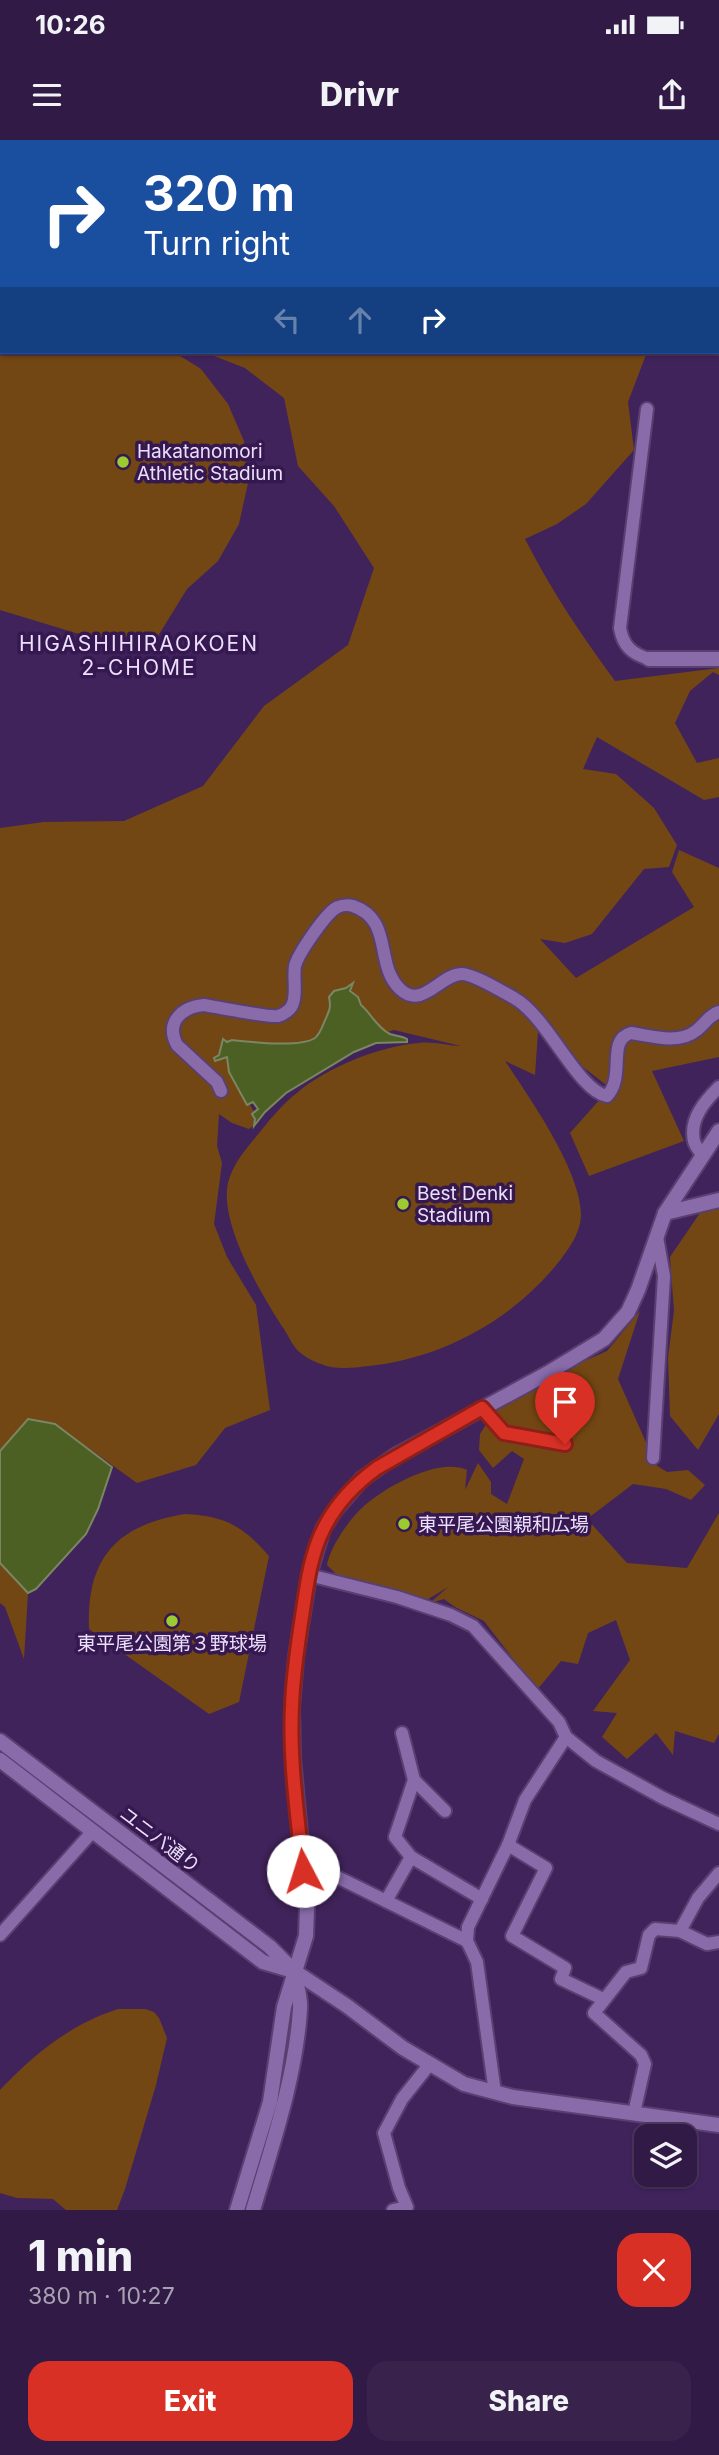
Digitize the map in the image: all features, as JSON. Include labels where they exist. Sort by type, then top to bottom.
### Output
[{"type":"street","points":[[647,408],[620,628],[622,639],[628,649],[649,659],[719,659]]},
{"type":"street","points":[[221,1091],[217,1082],[177,1045],[174,1038],[177,1017],[183,1010],[204,1005],[277,1017],[290,1009],[294,1002],[295,967],[301,951],[336,907],[345,905],[355,907],[373,919],[380,929],[385,962],[390,975],[407,995],[427,993],[454,975],[465,973],[514,998],[528,1007],[599,1095],[607,1096],[616,1084],[617,1048],[624,1035],[631,1033],[672,1039],[685,1037],[697,1030],[709,1016],[719,1012]]},
{"type":"street","points":[[703,1156],[694,1141],[696,1118],[705,1101],[719,1087]]},
{"type":"street","points":[[237,2210],[270,2102],[284,2007],[306,1936],[307,1908],[293,1758],[292,1708],[296,1657],[309,1574],[323,1529],[335,1510],[362,1479],[395,1456],[587,1352],[604,1339],[628,1312],[664,1213],[719,1131]]},
{"type":"street","points":[[664,1213],[719,1200]]},
{"type":"street","points":[[653,1458],[664,1276],[657,1236]]},
{"type":"street","points":[[482,1408],[504,1433],[565,1444]]},
{"type":"street","points":[[309,1574],[397,1597],[452,1615],[473,1626],[559,1722],[566,1737],[596,1761],[627,1780],[719,1824]]},
{"type":"street","points":[[402,1733],[414,1780],[445,1811]]},
{"type":"street","points":[[495,2093],[477,1962],[467,1941],[468,1927],[508,1845],[525,1800],[566,1737]]},
{"type":"street","name":"ユニバ通り","points":[[0,1741],[270,1947],[294,1971]]},
{"type":"street","name":"ユニバ通り","points":[[0,1760],[262,1962],[294,1971]]},
{"type":"street","points":[[414,1780],[396,1837],[411,1857],[482,1899]]},
{"type":"street","points":[[0,1935],[93,1831]]},
{"type":"street","points":[[508,1845],[546,1868],[512,1936],[565,1968],[561,1979],[603,1999]]},
{"type":"street","points":[[386,1901],[411,1857]]},
{"type":"street","points":[[303,1871],[329,1873],[467,1941]]},
{"type":"street","points":[[680,1931],[698,1898],[719,1873]]},
{"type":"street","points":[[634,2113],[645,2064],[641,2055],[594,2013],[626,1972],[641,1968],[649,1935],[655,1929],[680,1931],[707,1944],[719,1942]]},
{"type":"street","points":[[294,1971],[429,2065],[464,2084],[495,2093],[583,2108],[719,2125]]},
{"type":"street","points":[[253,2210],[282,2111],[293,2054],[300,2006],[294,1971]]},
{"type":"street","points":[[393,2210],[407,2207],[398,2188],[384,2133],[402,2099],[429,2065]]},
{"type":"shaded area","name":"Hakatanomori Athletic Stadium","points":[[0,354],[177,354],[201,369],[228,404],[244,441],[248,483],[239,524],[218,561],[187,589],[158,636],[89,637],[0,610]]},
{"type":"shaded area","points":[[209,354],[646,354],[628,402],[634,450],[586,504],[557,524],[525,539],[567,612],[615,681],[719,668],[719,675],[713,672],[690,691],[675,723],[697,763],[719,758],[719,797],[704,800],[597,737],[583,769],[616,774],[654,808],[677,845],[669,867],[644,869],[592,934],[565,943],[540,939],[576,978],[694,907],[672,872],[679,850],[719,868],[719,1057],[652,1071],[684,1141],[589,1176],[570,1133],[610,1088],[538,1032],[535,1075],[505,1061],[552,1136],[573,1178],[581,1216],[579,1228],[571,1244],[543,1280],[522,1300],[475,1332],[423,1355],[396,1362],[350,1368],[332,1367],[316,1362],[299,1352],[292,1343],[254,1279],[236,1238],[227,1199],[230,1177],[243,1153],[280,1108],[324,1074],[355,1059],[388,1048],[419,1043],[461,1046],[394,1030],[381,1034],[324,1035],[234,1076],[259,1121],[249,1129],[232,1123],[219,1114],[217,1146],[222,1163],[214,1224],[227,1257],[256,1305],[270,1410],[225,1428],[196,1465],[137,1483],[55,1424],[0,1451],[0,828],[44,822],[124,821],[203,786],[264,706],[348,645],[374,568],[334,506],[298,466],[284,398],[245,368]]},
{"type":"shaded area","points":[[353,983],[350,991],[358,997],[361,1005],[377,1024],[390,1034],[407,1039],[407,1042],[376,1043],[354,1052],[286,1093],[254,1126],[255,1119],[252,1114],[258,1109],[253,1102],[247,1105],[229,1072],[227,1057],[215,1061],[223,1039],[227,1042],[232,1040],[287,1044],[315,1038],[329,1010],[329,997],[334,991]]},
{"type":"shaded area","points":[[719,1207],[719,1414],[698,1450],[670,1416],[668,1357],[674,1311],[670,1257],[702,1210]]},
{"type":"shaded area","points":[[640,1311],[618,1379],[656,1465],[667,1472],[688,1470],[705,1485],[691,1500],[666,1489],[633,1484],[587,1519],[627,1563],[687,1568],[719,1513],[719,1734],[714,1743],[675,1731],[673,1755],[656,1733],[627,1759],[602,1737],[617,1713],[593,1711],[630,1660],[616,1620],[588,1633],[578,1664],[561,1661],[537,1690],[484,1621],[444,1599],[430,1603],[448,1587],[425,1601],[340,1578],[327,1565],[341,1533],[364,1506],[399,1483],[427,1471],[442,1467],[467,1470],[465,1490],[478,1463],[491,1482],[491,1494],[507,1504],[524,1459],[512,1451],[493,1468],[479,1450],[480,1434],[497,1407],[522,1396],[548,1377],[607,1351]]},
{"type":"shaded area","points":[[28,1419],[55,1424],[112,1467],[98,1509],[86,1534],[36,1589],[28,1593],[0,1563],[0,1451]]},
{"type":"shaded area","name":"東平尾公園第３野球場","points":[[185,1514],[211,1517],[232,1524],[251,1537],[269,1556],[239,1702],[209,1714],[89,1629],[89,1604],[93,1583],[110,1549],[140,1527]]},
{"type":"shaded area","points":[[0,1563],[28,1593],[24,1659],[5,1607],[0,1603]]},
{"type":"shaded area","points":[[118,2009],[145,2009],[154,2012],[167,2038],[156,2085],[117,2210],[66,2210],[53,2199],[17,2198],[0,2193],[0,2090],[26,2064],[54,2042],[85,2023]]},
{"type":"place","name":"Hakatanomori Athletic Stadium","points":[[123,462]]},
{"type":"place","name":"Best Denki Stadium","points":[[403,1204]]},
{"type":"place","name":"東平尾公園親和広場","points":[[404,1524]]},
{"type":"place","name":"東平尾公園第３野球場","points":[[172,1621]]},
{"type":"district","name":"HIGASHIHIRAOKOEN 2-CHOME","points":[[139,655]]},
{"type":"route","points":[[303,1871],[293,1758],[292,1708],[296,1657],[309,1574],[323,1529],[335,1510],[362,1479],[395,1456],[482,1408],[504,1433],[565,1444]]}]
